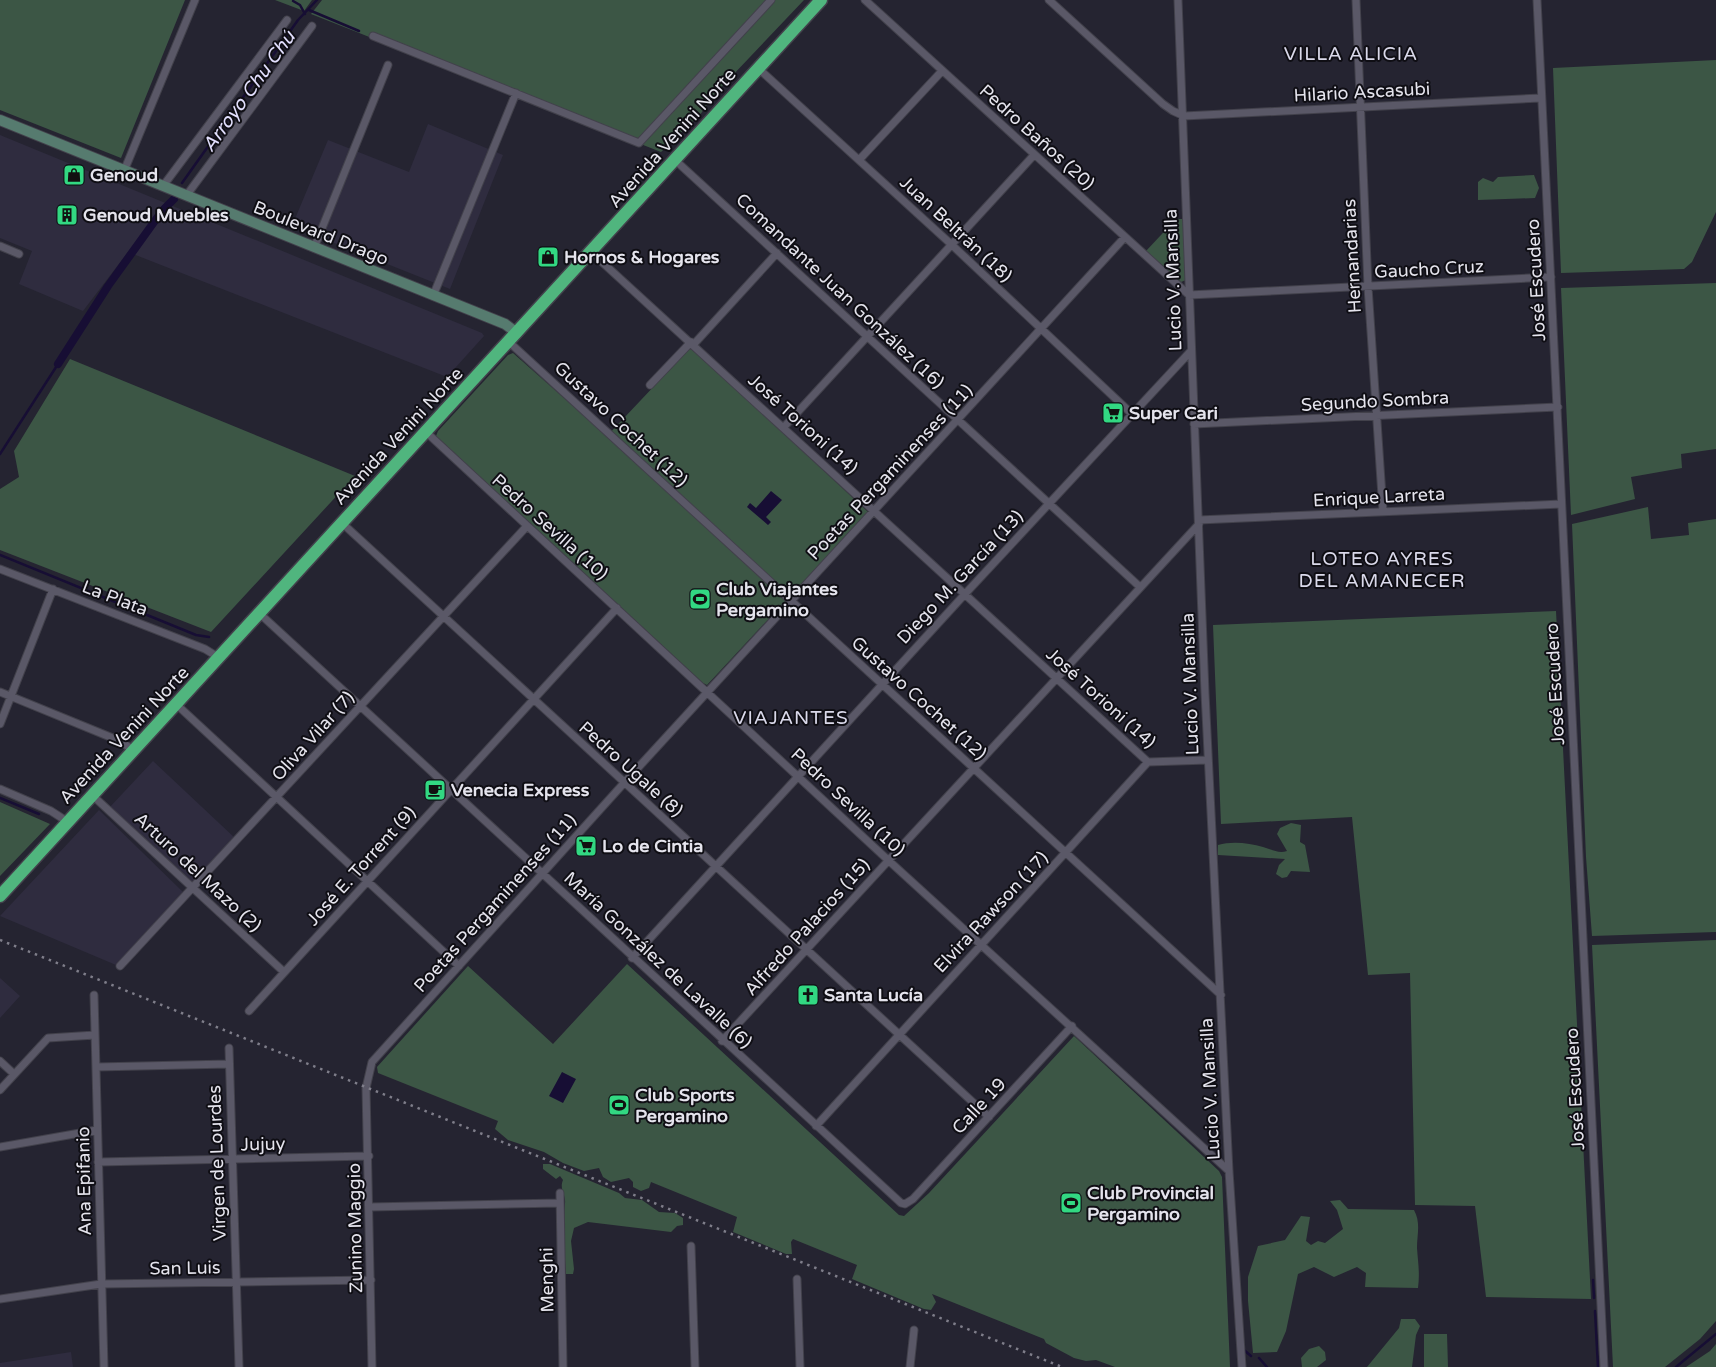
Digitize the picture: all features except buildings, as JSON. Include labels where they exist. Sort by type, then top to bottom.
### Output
[{"type":"highway","name":"Avenida Venini Norte","points":[[0,896],[821,0]]},
{"type":"main road","name":"Boulevard Drago","points":[[0,120],[505,324],[513,337]]},
{"type":"street","points":[[124,171],[195,0]]},
{"type":"street","points":[[373,36],[639,143],[771,0]]},
{"type":"street","name":"Pedro Baños (20)","points":[[865,0],[1188,295]]},
{"type":"street","points":[[1048,0],[1163,104],[1173,112],[1184,116]]},
{"type":"street","name":"Lucio V. Mansilla","points":[[1178,0],[1190,288],[1188,295],[1190,352],[1208,760],[1229,1171],[1242,1367]]},
{"type":"street","name":"Hernandarias","points":[[1356,0],[1368,287],[1375,416],[1383,511]]},
{"type":"street","name":"José Escudero","points":[[1537,0],[1604,1367]]},
{"type":"street","points":[[166,188],[287,20]]},
{"type":"street","points":[[185,195],[312,26]]},
{"type":"street","points":[[314,248],[388,65]]},
{"type":"street","name":"Juan Beltrán (18)","points":[[759,69],[952,245],[1132,414]]},
{"type":"street","points":[[859,160],[942,71]]},
{"type":"street","points":[[433,296],[516,93]]},
{"type":"street","name":"Hilario Ascasubi","points":[[1184,116],[1541,98]]},
{"type":"street","points":[[784,427],[1034,155]]},
{"type":"street","name":"Comandante Juan González (16)","points":[[675,160],[1140,587]]},
{"type":"street","name":"Poetas Pergaminenses (11)","points":[[366,1088],[368,1072],[374,1059],[624,783],[1125,237]]},
{"type":"street","points":[[0,246],[20,254]]},
{"type":"street","name":"José Torioni (14)","points":[[591,252],[875,510],[1148,762],[1208,760]]},
{"type":"street","points":[[650,384],[692,343],[777,253]]},
{"type":"street","name":"Gaucho Cruz","points":[[1188,295],[1551,277]]},
{"type":"street","name":"Gustavo Cochet (12)","points":[[513,337],[791,602],[1221,995]]},
{"type":"street","name":"Diego M. García (13)","points":[[632,958],[881,685],[1190,352]]},
{"type":"street","name":"Segundo Sombra","points":[[1194,424],[1558,407]]},
{"type":"street","name":"Pedro Sevilla (10)","points":[[426,432],[888,860],[1229,1171]]},
{"type":"street","name":"Enrique Larreta","points":[[1199,522],[1383,511],[1562,504]]},
{"type":"street","name":"Alfredo Palacios (15)","points":[[722,1041],[1199,522]]},
{"type":"street","name":"Pedro Ugale (8)","points":[[342,523],[989,1117]]},
{"type":"street","name":"Oliva Vilar (7)","points":[[120,966],[527,526]]},
{"type":"street","name":"La Plata","points":[[0,568],[205,649],[218,658]]},
{"type":"street","points":[[0,724],[53,589]]},
{"type":"street","name":"José E. Torrent (9)","points":[[250,1011],[617,608]]},
{"type":"street","name":"María González de Lavalle (6)","points":[[259,613],[722,1041],[898,1201],[906,1204]]},
{"type":"street","points":[[0,692],[120,740],[133,750]]},
{"type":"street","points":[[176,704],[459,966]]},
{"type":"street","name":"Elvira Rawson (17)","points":[[816,1126],[1148,762]]},
{"type":"street","points":[[0,789],[51,812],[68,822]]},
{"type":"street","name":"Arturo del Mazo (2)","points":[[92,795],[284,972]]},
{"type":"street","name":"Ana Epifanio","points":[[94,995],[104,1367]]},
{"type":"street","name":"Calle 19","points":[[906,1204],[913,1199],[1072,1026]]},
{"type":"street","points":[[0,1090],[48,1038],[95,1035]]},
{"type":"street","name":"Virgen de Lourdes","points":[[229,1048],[238,1367]]},
{"type":"street","points":[[0,1061],[14,1074]]},
{"type":"street","points":[[96,1067],[229,1064]]},
{"type":"street","name":"Zunino Maggio","points":[[366,1088],[369,1156],[372,1367]]},
{"type":"street","points":[[0,1147],[97,1130]]},
{"type":"street","name":"Jujuy","points":[[98,1162],[369,1156]]},
{"type":"street","name":"Menghi","points":[[560,1193],[563,1367]]},
{"type":"street","points":[[370,1207],[560,1203]]},
{"type":"street","points":[[691,1246],[695,1367]]},
{"type":"street","points":[[797,1279],[800,1367]]},
{"type":"street","name":"San Luis","points":[[0,1299],[101,1284],[371,1280]]},
{"type":"street","points":[[910,1367],[914,1330]]},
{"type":"shaded area","points":[[428,124],[503,155],[450,289],[292,226],[328,140],[409,172]]},
{"type":"shaded area","points":[[0,135],[482,333],[484,336],[447,377],[128,252],[83,311],[19,284],[32,251],[0,238]]},
{"type":"shaded area","points":[[771,491],[782,500],[766,517],[771,522],[768,525],[747,507],[750,503],[756,508]]},
{"type":"shaded area","points":[[153,761],[236,839],[192,886],[109,808]]},
{"type":"shaded area","points":[[99,810],[183,892],[116,965],[0,916]]},
{"type":"shaded area","points":[[0,978],[20,996],[0,1018]]},
{"type":"shaded area","points":[[562,1072],[576,1079],[563,1103],[549,1096]]},
{"type":"shaded area","points":[[71,1352],[73,1367],[0,1367],[0,1363]]},
{"type":"green space","points":[[0,0],[185,0],[121,158],[0,110]]},
{"type":"green space","points":[[275,0],[312,0],[304,11]]},
{"type":"green space","points":[[322,0],[804,0],[712,97],[700,115],[661,152],[311,14]]},
{"type":"green space","points":[[1716,60],[1716,212],[1692,262],[1684,269],[1561,273],[1553,68]]},
{"type":"green space","points":[[1534,175],[1539,188],[1535,198],[1478,200],[1478,182],[1483,178],[1493,182],[1498,177]]},
{"type":"green space","points":[[1176,219],[1183,219],[1186,280],[1181,282],[1146,251]]},
{"type":"green space","points":[[1716,283],[1716,449],[1681,454],[1682,468],[1631,477],[1635,499],[1571,515],[1561,288]]},
{"type":"green space","name":"Club Viajantes Pergamino","points":[[691,347],[868,512],[707,685],[436,436],[438,431],[508,355],[513,353],[607,436]]},
{"type":"green space","points":[[70,359],[355,476],[211,632],[0,550],[0,489],[19,477],[14,451]]},
{"type":"green space","points":[[1648,507],[1651,539],[1689,535],[1688,523],[1716,519],[1716,932],[1592,936],[1586,857],[1572,524]]},
{"type":"green space","points":[[1556,611],[1591,1299],[1486,1297],[1475,1206],[1415,1205],[1410,973],[1368,975],[1352,817],[1221,824],[1213,625]]},
{"type":"green space","points":[[0,802],[50,824],[0,876]]},
{"type":"green space","points":[[1291,823],[1301,825],[1300,842],[1305,845],[1310,872],[1291,871],[1287,877],[1282,878],[1276,874],[1279,865],[1285,859],[1218,855],[1218,845],[1229,843],[1258,846],[1278,852],[1287,851],[1277,834],[1280,828]]},
{"type":"green space","points":[[1716,940],[1716,1321],[1700,1339],[1665,1367],[1613,1367],[1592,945]]},
{"type":"green space","points":[[627,964],[899,1215],[904,1216],[929,1193],[1074,1036],[1219,1171],[1222,1177],[1230,1367],[1115,1367],[1096,1360],[1086,1361],[1074,1358],[1046,1343],[1044,1339],[932,1294],[936,1302],[931,1310],[924,1309],[852,1279],[857,1265],[793,1239],[791,1242],[792,1254],[786,1254],[733,1232],[737,1217],[651,1182],[649,1188],[641,1191],[633,1187],[633,1182],[629,1178],[611,1182],[603,1177],[599,1168],[584,1171],[563,1163],[544,1152],[508,1140],[495,1129],[498,1121],[378,1073],[377,1067],[468,966],[553,1044]]},
{"type":"green space","points":[[543,1164],[550,1164],[619,1193],[625,1198],[642,1200],[659,1212],[675,1213],[683,1218],[683,1225],[677,1226],[671,1232],[588,1222],[574,1228],[571,1241],[574,1269],[573,1274],[566,1274],[563,1180],[560,1176],[556,1179],[543,1169]]},
{"type":"green space","points":[[1340,1200],[1348,1209],[1414,1210],[1418,1224],[1418,1288],[1365,1287],[1366,1273],[1357,1267],[1334,1277],[1314,1267],[1298,1274],[1286,1331],[1277,1352],[1253,1353],[1248,1301],[1248,1277],[1258,1246],[1285,1240],[1301,1216],[1310,1217],[1306,1241],[1311,1245],[1318,1241],[1325,1243],[1343,1229],[1337,1210],[1330,1201]]},
{"type":"green space","points":[[1401,1319],[1415,1319],[1420,1326],[1416,1335],[1412,1367],[1367,1367],[1399,1328]]},
{"type":"green space","points":[[1424,1334],[1447,1334],[1448,1367],[1424,1367]]},
{"type":"green space","points":[[1716,1344],[1716,1367],[1686,1367],[1710,1351]]},
{"type":"green space","points":[[1319,1346],[1325,1352],[1326,1360],[1317,1367],[1302,1367],[1301,1358],[1309,1349]]},
{"type":"waterway","name":"Arroyo Chu Chú","points":[[182,183],[298,20],[317,0]]},
{"type":"waterway","points":[[293,1],[300,5],[305,14]]},
{"type":"waterway","points":[[309,10],[359,31]]},
{"type":"waterway","name":"Arroyo Chu Chú","points":[[58,364],[108,286],[162,211],[174,199]]},
{"type":"waterway","points":[[0,454],[58,364]]},
{"type":"waterway","points":[[0,555],[196,635],[209,637]]},
{"type":"waterway","points":[[0,798],[39,814]]},
{"type":"waterway","points":[[1593,1280],[1594,1298]]},
{"type":"waterway","points":[[1595,1311],[1598,1367]]},
{"type":"waterway","points":[[1676,1367],[1716,1334]]},
{"type":"waterway","points":[[1244,1350],[1251,1356]]},
{"type":"waterway","points":[[1259,1358],[1267,1367]]},
{"type":"railway","points":[[0,940],[1062,1367]]},
{"type":"place","name":"Genoud","points":[[74,175]]},
{"type":"place","name":"Genoud Muebles","points":[[67,215]]},
{"type":"place","name":"Hornos & Hogares","points":[[548,257]]},
{"type":"place","name":"Super Cari","points":[[1113,413]]},
{"type":"place","name":"Club Viajantes Pergamino","points":[[700,599]]},
{"type":"place","name":"Venecia Express","points":[[435,790]]},
{"type":"place","name":"Lo de Cintia","points":[[586,846]]},
{"type":"place","name":"Santa Lucía","points":[[808,995]]},
{"type":"place","name":"Club Sports Pergamino","points":[[619,1105]]},
{"type":"place","name":"Club Provincial Pergamino","points":[[1071,1203]]},
{"type":"district","name":"VILLA ALICIA","points":[[1351,53]]},
{"type":"district","name":"LOTEO AYRES DEL AMANECER","points":[[1382,569]]},
{"type":"district","name":"VIAJANTES","points":[[791,717]]}]
